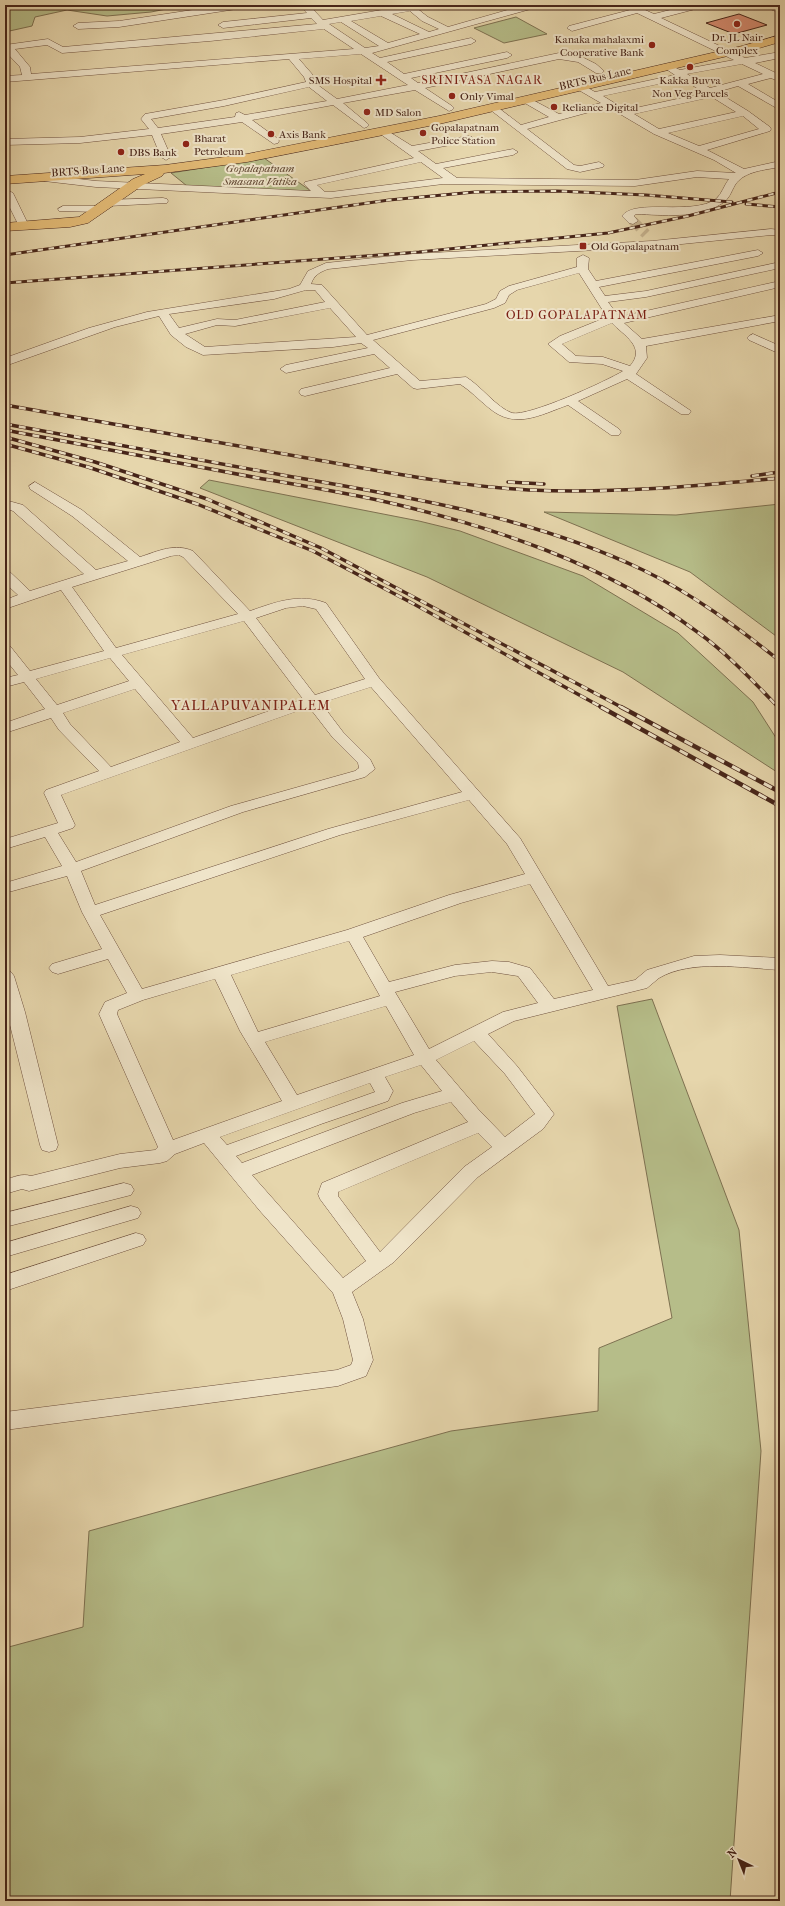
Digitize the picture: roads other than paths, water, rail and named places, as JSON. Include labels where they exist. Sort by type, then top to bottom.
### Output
[{"type":"main road","points":[[5,172],[106,164],[166,163],[247,158],[383,132],[580,88],[676,72],[736,42],[780,29]]},
{"type":"main road","name":"BRTS Bus Lane","points":[[5,176],[166,163],[271,147],[390,125],[721,49],[780,33]]},
{"type":"main road","points":[[669,54],[721,49],[780,38]]},
{"type":"main road","points":[[260,143],[450,108],[626,64]]},
{"type":"main road","points":[[5,180],[44,178],[166,163],[230,148]]},
{"type":"main road","points":[[5,227],[76,222],[87,218],[166,163]]},
{"type":"street","points":[[78,26],[119,24],[242,5]]},
{"type":"street","points":[[304,5],[324,24],[450,108]]},
{"type":"street","points":[[7,48],[48,42],[62,50],[136,51],[157,43],[324,24],[342,19],[432,5]]},
{"type":"street","points":[[5,79],[292,58],[374,50],[535,5]]},
{"type":"street","points":[[628,5],[777,76]]},
{"type":"street","points":[[654,17],[700,5]]},
{"type":"street","points":[[768,5],[780,10]]},
{"type":"street","points":[[411,8],[425,20],[448,30]]},
{"type":"street","points":[[492,8],[504,14]]},
{"type":"street","points":[[572,28],[640,10]]},
{"type":"street","points":[[382,13],[430,35]]},
{"type":"street","points":[[223,25],[313,15]]},
{"type":"street","points":[[342,19],[388,46]]},
{"type":"street","points":[[249,43],[336,32]]},
{"type":"street","points":[[380,61],[471,41]]},
{"type":"street","points":[[157,43],[170,66]]},
{"type":"street","points":[[7,48],[25,67],[27,77]]},
{"type":"street","points":[[136,51],[145,68]]},
{"type":"street","points":[[404,77],[507,55]]},
{"type":"street","points":[[594,95],[676,72],[780,55]]},
{"type":"street","points":[[390,68],[447,56]]},
{"type":"street","points":[[5,142],[34,140],[80,140],[244,119],[418,87],[559,56],[581,60],[599,71]]},
{"type":"street","points":[[292,58],[309,76],[311,84],[364,125]]},
{"type":"street","points":[[455,89],[564,65]]},
{"type":"street","points":[[676,72],[711,92],[764,126],[764,131],[699,149]]},
{"type":"street","points":[[625,113],[711,92],[739,83],[777,76]]},
{"type":"street","points":[[739,83],[780,107]]},
{"type":"street","points":[[166,163],[155,131],[146,119],[148,116],[224,104],[311,84]]},
{"type":"street","points":[[580,88],[658,132],[699,149],[741,175]]},
{"type":"street","points":[[430,94],[442,92]]},
{"type":"street","points":[[526,100],[558,118]]},
{"type":"street","points":[[224,104],[274,141]]},
{"type":"street","points":[[520,128],[609,104]]},
{"type":"street","points":[[493,108],[571,167],[580,169],[599,165]]},
{"type":"street","points":[[658,132],[745,113]]},
{"type":"street","points":[[383,132],[454,181]]},
{"type":"street","points":[[410,150],[468,139]]},
{"type":"street","points":[[434,167],[513,152]]},
{"type":"street","points":[[323,194],[309,184],[422,159]]},
{"type":"street","points":[[44,178],[96,184],[323,194],[454,181],[635,183],[697,174],[741,175],[780,164]]},
{"type":"street","points":[[580,169],[596,182]]},
{"type":"street","points":[[475,181],[528,172]]},
{"type":"street","points":[[633,221],[626,216],[634,211],[694,210],[718,203],[726,195],[732,181],[741,175]]},
{"type":"street","points":[[5,192],[8,193],[24,226]]},
{"type":"street","points":[[63,209],[163,201]]},
{"type":"street","points":[[305,286],[306,279],[314,270],[326,266],[412,257],[652,244],[771,232],[780,233]]},
{"type":"street","points":[[646,234],[652,244]]},
{"type":"street","points":[[5,362],[118,324],[162,312],[260,298],[292,292],[305,286],[318,287],[364,339],[417,386],[462,380],[468,383],[503,413],[512,416],[527,416],[569,400],[630,372],[638,365],[642,354],[640,343],[615,319],[601,300],[594,285],[582,269],[585,248]]},
{"type":"street","points":[[594,285],[758,253]]},
{"type":"street","points":[[601,300],[654,292],[780,265]]},
{"type":"street","points":[[162,312],[175,333],[194,348],[209,352],[333,343],[364,339],[490,306],[501,301],[504,293],[513,288],[582,269]]},
{"type":"street","points":[[685,411],[630,372],[603,361],[573,359],[554,344],[564,338],[615,319],[780,284]]},
{"type":"street","points":[[175,333],[217,322],[235,323],[334,304]]},
{"type":"street","points":[[640,343],[703,333],[780,318]]},
{"type":"street","points":[[753,338],[780,350]]},
{"type":"street","points":[[286,369],[376,350]]},
{"type":"street","points":[[305,392],[398,370]]},
{"type":"street","points":[[569,400],[615,432]]},
{"type":"street","points":[[35,486],[77,513],[138,562]]},
{"type":"street","points":[[5,504],[18,508],[94,576]]},
{"type":"street","points":[[5,605],[26,596],[170,552],[185,552],[247,616],[311,702],[338,735],[366,762],[367,769],[365,771],[237,809],[72,868],[5,888]]},
{"type":"street","points":[[5,575],[26,596]]},
{"type":"street","points":[[64,585],[113,653],[190,744]]},
{"type":"street","points":[[5,683],[301,600],[313,602],[321,606],[374,681],[514,842],[603,992]]},
{"type":"street","points":[[5,649],[54,711],[64,727],[109,773]]},
{"type":"street","points":[[5,844],[67,825],[52,793],[374,681]]},
{"type":"street","points":[[5,728],[138,684]]},
{"type":"street","points":[[90,912],[334,832],[472,794]]},
{"type":"street","points":[[49,830],[72,868],[90,912],[111,952],[137,996]]},
{"type":"street","points":[[168,1149],[108,1014],[111,1006],[137,996],[353,934],[455,899],[535,877]]},
{"type":"street","points":[[353,934],[425,1058],[481,1124],[504,1147]]},
{"type":"street","points":[[58,968],[111,952]]},
{"type":"street","points":[[5,1187],[24,1181],[28,1184],[120,1161],[160,1156],[168,1149],[425,1058],[510,1016],[549,1005],[641,984],[660,970],[694,962],[720,961],[780,964]]},
{"type":"street","points":[[254,1039],[457,970],[500,967],[524,972],[549,1005]]},
{"type":"street","points":[[221,973],[254,1039],[293,1104]]},
{"type":"street","points":[[5,976],[16,1012],[49,1145]]},
{"type":"street","points":[[341,1289],[387,1257],[470,1172],[536,1124],[546,1114],[511,1070],[477,1033]]},
{"type":"street","points":[[224,1154],[314,1119],[382,1096],[384,1091],[374,1075]]},
{"type":"street","points":[[239,1172],[408,1108],[455,1094]]},
{"type":"street","points":[[378,1263],[330,1199],[328,1194],[329,1188],[481,1124]]},
{"type":"street","points":[[5,1421],[322,1380],[352,1374],[359,1370],[363,1360],[353,1319],[341,1289],[208,1135]]},
{"type":"street","points":[[5,1220],[124,1190]]},
{"type":"street","points":[[5,1250],[131,1213]]},
{"type":"street","points":[[5,1283],[136,1240]]},
{"type":"tunnel","points":[[633,221],[646,234]]},
{"type":"railway","points":[[5,255],[389,200],[475,192],[557,191],[646,195],[732,202]]},
{"type":"railway","points":[[5,283],[419,252],[608,233],[688,216],[780,192]]},
{"type":"railway","points":[[746,204],[780,207]]},
{"type":"railway","points":[[5,405],[390,473],[445,482],[501,488],[560,491],[623,490],[780,478]]},
{"type":"railway","points":[[5,424],[383,493],[471,512],[558,536],[601,552],[661,579],[697,600],[780,661]]},
{"type":"railway","points":[[5,430],[382,501],[464,522],[506,535],[586,567],[661,607],[696,631],[718,649],[780,709]]},
{"type":"railway","points":[[5,437],[95,462],[207,499],[321,548],[623,708]]},
{"type":"railway","points":[[5,444],[88,467],[197,504],[313,551],[412,603],[603,708]]},
{"type":"railway","points":[[752,476],[780,472]]},
{"type":"railway","points":[[508,482],[544,484]]},
{"type":"railway","points":[[601,707],[780,806]]},
{"type":"railway","points":[[621,707],[780,792]]},
{"type":"place","name":"Dr. JL Nair Complex","points":[[737,24]]},
{"type":"place","name":"Kanaka mahalaxmi Cooperative Bank","points":[[652,45]]},
{"type":"place","name":"Kakka Buvva Non Veg Parcels","points":[[690,67]]},
{"type":"place","name":"SMS Hospital","points":[[381,80]]},
{"type":"place","name":"Only Vimal","points":[[452,96]]},
{"type":"place","name":"Reliance Digital","points":[[554,107]]},
{"type":"place","name":"MD Salon","points":[[367,112]]},
{"type":"place","name":"Gopalapatnam Police Station","points":[[423,133]]},
{"type":"place","name":"Axis Bank","points":[[271,134]]},
{"type":"place","name":"Bharat Petroleum","points":[[186,144]]},
{"type":"place","name":"DBS Bank","points":[[121,152]]},
{"type":"place","name":"Old Gopalapatnam","points":[[583,246]]},
{"type":"district","name":"SRINIVASA NAGAR","points":[[482,80]]},
{"type":"district","name":"OLD GOPALAPATNAM","points":[[577,315]]},
{"type":"district","name":"YALLAPUVANIPALEM","points":[[251,705]]},
{"type":"park label","name":"Gopalapatnam Smasana Vatika","points":[[260,174]]}]
